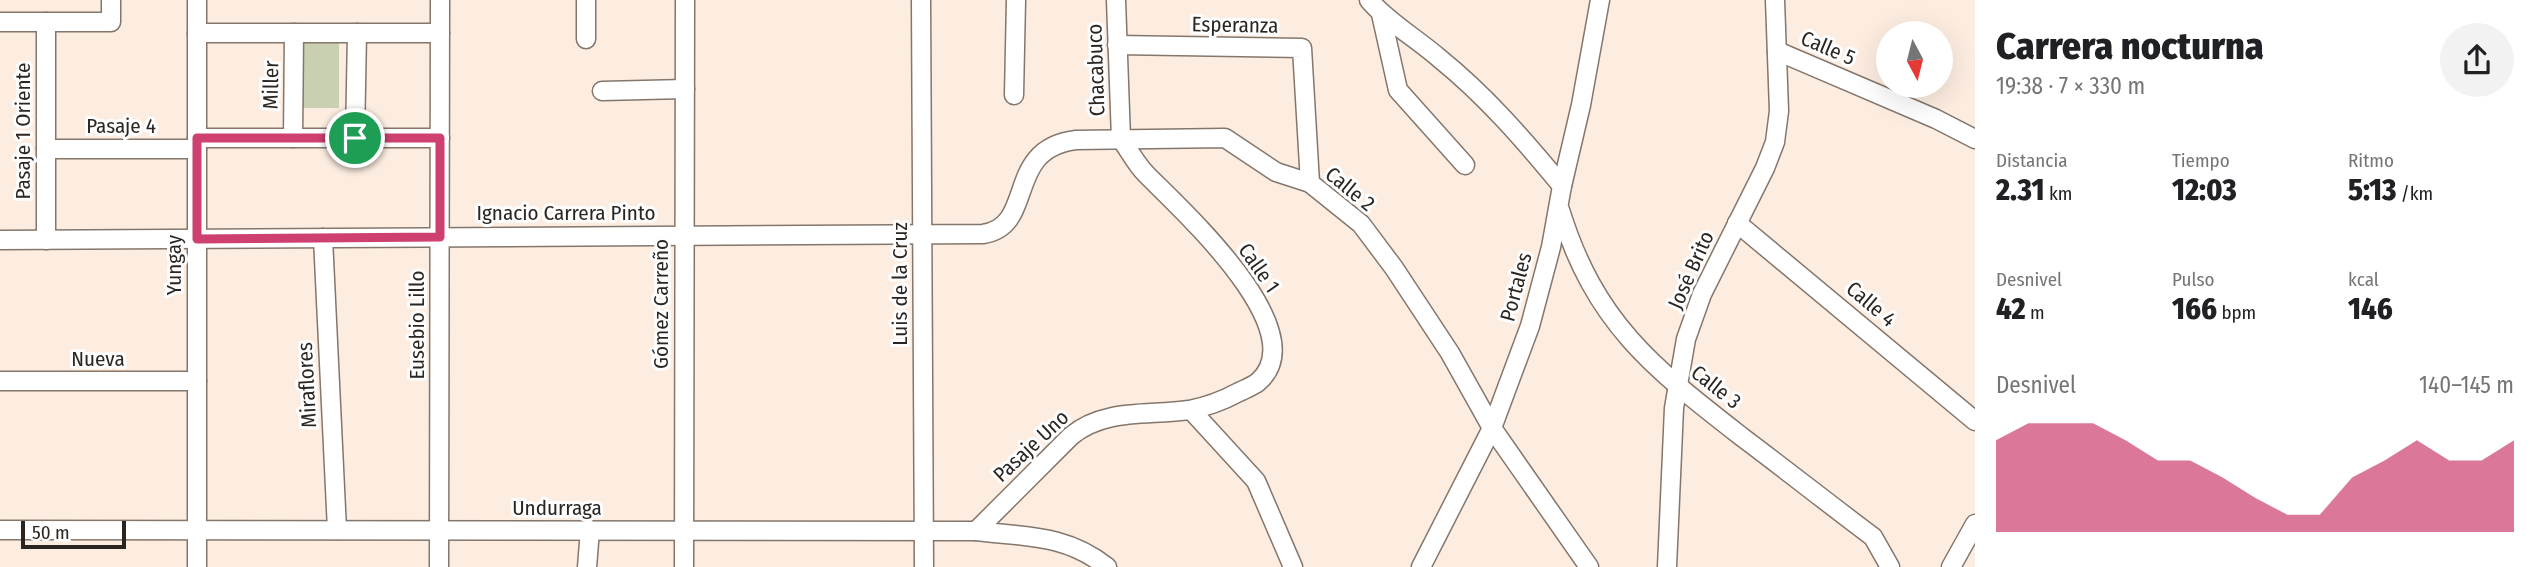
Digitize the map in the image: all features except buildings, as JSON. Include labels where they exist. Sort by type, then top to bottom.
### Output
[{"type":"street","points":[[0,22],[111,22],[111,0]]},
{"type":"street","name":"Yungay","points":[[197,0],[197,567]]},
{"type":"street","name":"Eusebio Lillo","points":[[439,567],[440,0]]},
{"type":"street","points":[[586,0],[586,39]]},
{"type":"street","name":"Gómez Carreño","points":[[684,567],[685,0]]},
{"type":"street","name":"Luis de la Cruz","points":[[921,0],[924,567]]},
{"type":"street","points":[[1014,95],[1016,0]]},
{"type":"street","name":"Chacabuco","points":[[1116,0],[1121,139]]},
{"type":"street","points":[[1369,0],[1381,14],[1439,57],[1471,87],[1510,125],[1562,186]]},
{"type":"street","name":"Portales","points":[[1421,567],[1492,428],[1530,326],[1548,260],[1600,0]]},
{"type":"street","name":"José Brito","points":[[1668,567],[1676,386],[1693,317],[1775,142],[1779,111],[1775,0]]},
{"type":"street","points":[[1381,14],[1398,90],[1465,165]]},
{"type":"street","name":"Pasaje 1 Oriente","points":[[46,22],[46,240]]},
{"type":"street","points":[[197,33],[440,33]]},
{"type":"street","name":"Miller","points":[[293,138],[294,33]]},
{"type":"street","points":[[355,138],[356,33]]},
{"type":"street","name":"Esperanza","points":[[1117,45],[1302,48],[1310,183]]},
{"type":"street","name":"Calle 5","points":[[1777,51],[1936,119],[1975,139]]},
{"type":"street","points":[[602,91],[685,89]]},
{"type":"street","name":"Pasaje 4","points":[[46,149],[293,138],[440,138]]},
{"type":"street","name":"Calle 2","points":[[922,233],[983,234],[999,229],[1011,219],[1027,172],[1043,153],[1067,142],[1225,138],[1276,172],[1310,183],[1361,224],[1394,268],[1450,353],[1492,428],[1589,567]]},
{"type":"street","name":"Calle 1","points":[[1121,139],[1143,172],[1197,225],[1243,279],[1271,334],[1271,356],[1258,382],[1225,399],[1191,410]]},
{"type":"street","name":"Calle 3","points":[[1559,206],[1579,261],[1608,312],[1639,351],[1676,386],[1873,537],[1890,567]]},
{"type":"street","name":"Calle 4","points":[[1737,223],[1975,421]]},
{"type":"street","name":"Ignacio Carrera Pinto","points":[[0,240],[922,233]]},
{"type":"street","name":"Miraflores","points":[[323,237],[337,530]]},
{"type":"street","name":"Nueva","points":[[0,381],[197,381]]},
{"type":"street","points":[[1191,410],[1255,481],[1293,567]]},
{"type":"street","name":"Pasaje Uno","points":[[976,531],[1086,425],[1107,417],[1191,410]]},
{"type":"street","points":[[1951,567],[1975,524]]},
{"type":"street","name":"Undurraga","points":[[0,530],[976,531],[1058,540],[1088,554],[1107,567]]},
{"type":"street","points":[[587,567],[590,530]]},
{"type":"green space","points":[[298,41],[339,41],[339,108],[298,108]]},
{"type":"route","points":[[197,138],[355,138],[440,138],[440,237],[197,239],[197,138]]}]
